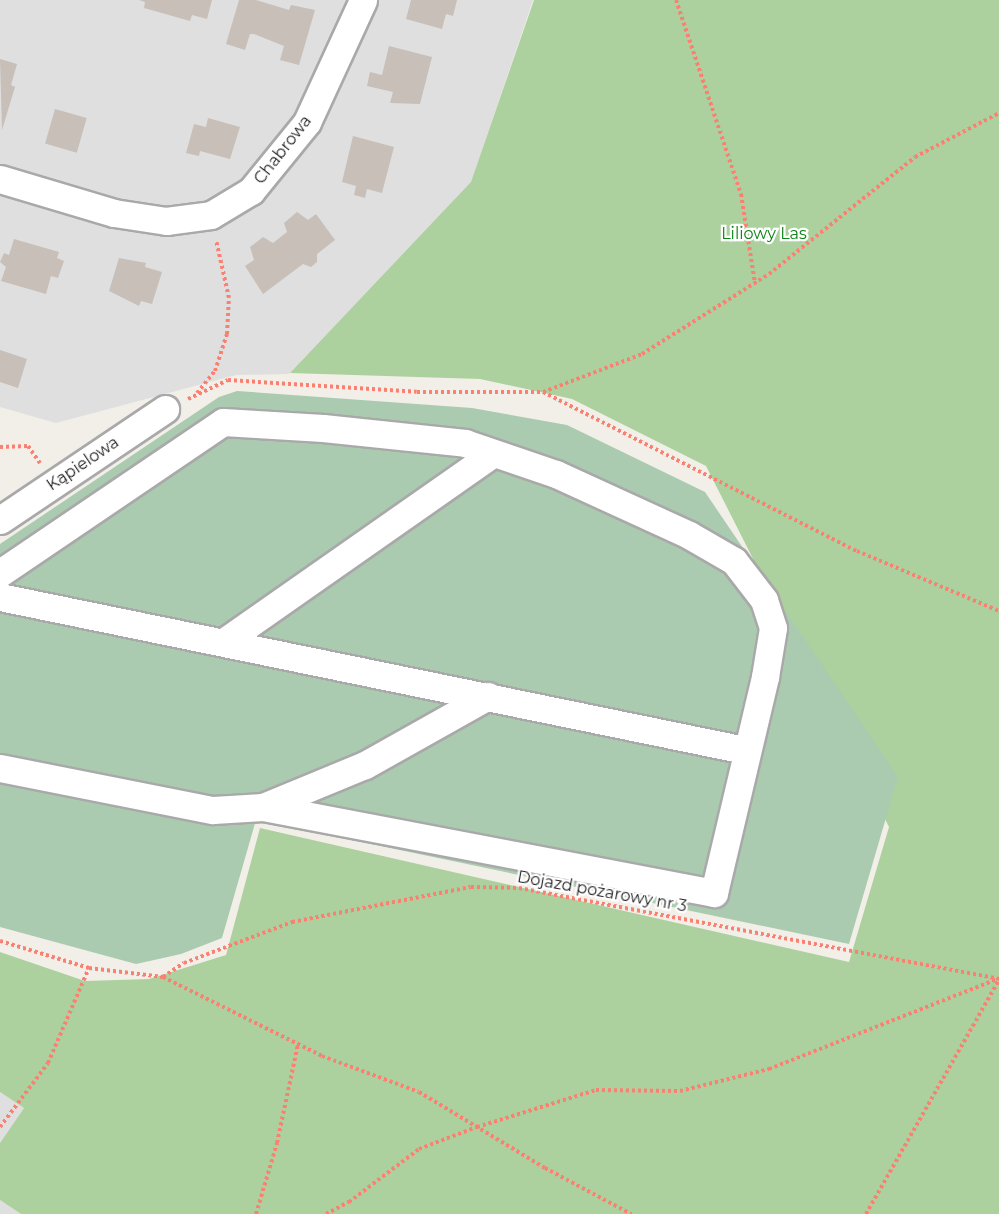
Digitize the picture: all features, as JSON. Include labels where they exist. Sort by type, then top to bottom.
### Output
[{"type":"street","name":"Chabrowa","points":[[0,179],[114,213],[166,221],[211,215],[251,191],[307,122],[363,0]]},
{"type":"street","name":"Kąpielowa","points":[[0,520],[165,409]]},
{"type":"street","points":[[0,573],[223,422],[465,443],[556,474],[689,535],[734,561],[764,600],[773,628],[714,892],[263,807],[213,810],[0,768]]},
{"type":"street","points":[[225,641],[493,453]]},
{"type":"street","points":[[0,597],[225,641],[745,750]]},
{"type":"street","points":[[263,807],[366,765],[488,696]]},
{"type":"path","points":[[675,0],[741,194],[754,283]]},
{"type":"path","points":[[165,409],[228,380],[405,391],[543,392],[642,354],[754,283],[915,157],[998,112]]},
{"type":"path","points":[[165,409],[200,391],[215,370],[227,334],[229,298],[211,215]]},
{"type":"path","points":[[543,392],[857,551],[999,611]]},
{"type":"path","points":[[0,447],[28,446],[53,484]]},
{"type":"path","name":"Dojazd pożarowy nr 3","points":[[163,978],[184,963],[292,922],[471,887],[519,888],[999,979]]},
{"type":"path","points":[[0,941],[89,968],[163,978],[298,1044],[419,1092],[631,1214]]},
{"type":"path","points":[[0,1127],[48,1063],[89,968]]},
{"type":"path","points":[[326,1214],[349,1202],[419,1149],[477,1127],[596,1090],[680,1091],[769,1069],[999,979]]},
{"type":"path","points":[[866,1214],[999,979]]},
{"type":"path","points":[[256,1214],[277,1143],[298,1044]]},
{"type":"shaded area","points":[[0,0],[533,0],[471,183],[289,374],[236,375],[56,423],[0,407]]},
{"type":"shaded area","points":[[0,1092],[24,1108],[0,1143]]},
{"type":"shaded area","points":[[0,1200],[21,1214],[0,1214]]},
{"type":"green space","name":"Liliowy Las","points":[[534,0],[999,0],[999,1214],[21,1214],[0,1200],[0,1143],[24,1108],[0,1092],[0,952],[85,981],[149,979],[226,955],[260,828],[849,962],[889,827],[706,466],[572,399],[480,379],[290,373],[471,182]]},
{"type":"green space","points":[[237,391],[472,408],[567,425],[705,492],[898,777],[849,944],[256,820],[222,938],[181,954],[136,964],[0,927],[0,544],[219,397]]},
{"type":"building","points":[[139,0],[212,0],[207,19],[192,15],[190,21],[144,8],[145,2]]},
{"type":"building","points":[[239,0],[256,0],[289,10],[291,5],[315,10],[299,65],[280,60],[284,46],[254,34],[250,34],[245,50],[226,44]]},
{"type":"building","points":[[411,0],[457,0],[453,16],[446,14],[442,29],[406,19]]},
{"type":"building","points":[[389,46],[432,57],[420,104],[390,103],[393,92],[367,86],[370,72],[382,75]]},
{"type":"building","points":[[0,59],[17,64],[11,85],[15,87],[2,130]]},
{"type":"building","points":[[55,109],[87,118],[77,153],[45,144]]},
{"type":"building","points":[[208,118],[240,127],[230,159],[200,151],[199,156],[186,153],[194,124],[206,127]]},
{"type":"building","points":[[353,136],[394,147],[382,193],[367,189],[365,198],[354,195],[356,186],[342,182]]},
{"type":"building","points":[[297,212],[308,220],[316,214],[335,240],[317,254],[317,262],[311,267],[303,264],[263,294],[245,266],[254,260],[250,247],[263,237],[273,243],[287,232],[284,223]]},
{"type":"building","points":[[14,239],[59,252],[57,258],[64,261],[58,278],[51,276],[46,294],[1,281],[6,267],[0,262],[4,253],[9,255]]},
{"type":"building","points":[[119,258],[146,263],[145,267],[162,272],[152,304],[141,301],[139,306],[109,291]]},
{"type":"building","points":[[0,350],[27,359],[18,388],[0,382]]}]
